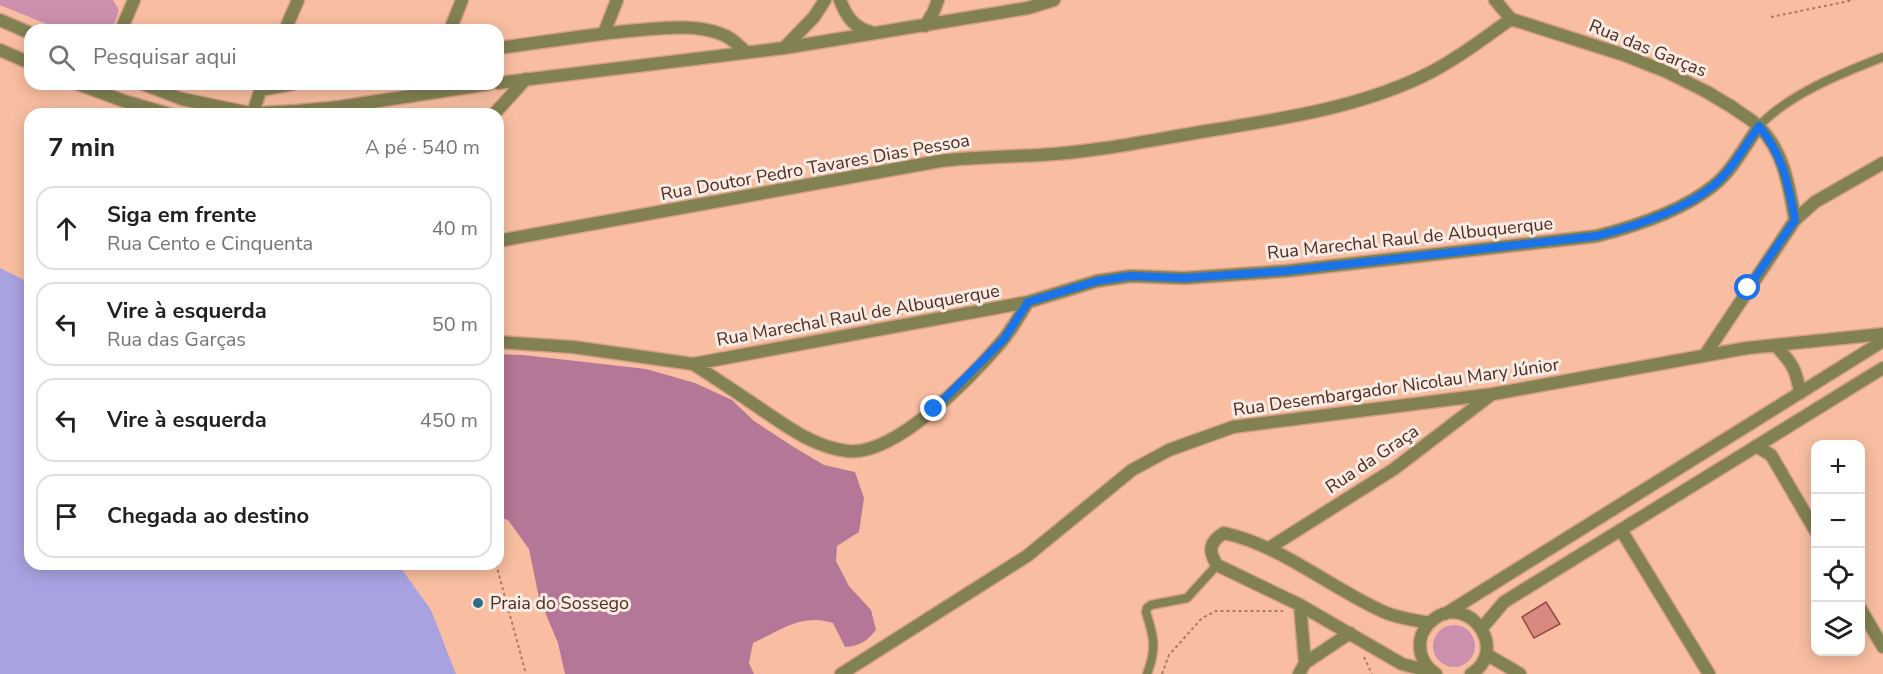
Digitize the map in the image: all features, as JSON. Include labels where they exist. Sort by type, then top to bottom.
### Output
[{"type":"street","points":[[288,24],[298,0]]},
{"type":"street","points":[[452,24],[462,0]]},
{"type":"street","points":[[604,33],[617,0]]},
{"type":"street","points":[[784,48],[814,17],[825,0]]},
{"type":"street","points":[[840,0],[855,25],[861,30],[875,33]]},
{"type":"street","points":[[925,26],[938,0]]},
{"type":"street","points":[[504,82],[784,48],[1028,8],[1054,0]]},
{"type":"street","points":[[1495,0],[1511,19]]},
{"type":"street","points":[[123,24],[131,2]]},
{"type":"street","name":"Rua das Garças","points":[[1511,19],[1624,55],[1667,72],[1707,92],[1759,126],[1771,142],[1782,164],[1795,220]]},
{"type":"street","name":"Rua Doutor Pedro Tavares Dias Pessoa","points":[[504,240],[940,161],[1099,149],[1304,115],[1371,98],[1420,78],[1468,50],[1511,19]]},
{"type":"street","points":[[0,20],[24,30]]},
{"type":"street","points":[[504,47],[604,33],[665,28],[702,29],[720,33],[730,38],[746,52]]},
{"type":"street","points":[[0,50],[24,60]]},
{"type":"street","points":[[499,108],[526,79]]},
{"type":"street","points":[[103,90],[153,108]]},
{"type":"street","points":[[159,90],[182,99],[223,108]]},
{"type":"street","points":[[249,108],[259,90]]},
{"type":"street","points":[[329,108],[450,90]]},
{"type":"street","name":"Rua Marechal Raul de Albuquerque","points":[[504,342],[573,347],[693,364],[1028,302],[1097,281],[1131,276],[1184,278],[1286,271],[1597,236],[1631,227],[1700,195],[1731,166],[1759,126]]},
{"type":"street","points":[[1705,355],[1795,220],[1815,202],[1883,162]]},
{"type":"street","name":"Rua Marechal Raul de Albuquerque","points":[[693,364],[792,430],[817,443],[848,451],[865,450],[883,445],[934,409],[1004,339],[1028,302]]},
{"type":"street","name":"Rua Desembargador Nicolau Mary Júnior","points":[[841,674],[1027,556],[1132,470],[1169,450],[1233,427],[1492,394],[1705,355],[1883,334]]},
{"type":"street","points":[[1445,614],[1883,341]]},
{"type":"street","points":[[1775,345],[1792,363],[1800,393]]},
{"type":"street","points":[[1482,628],[1504,602],[1883,368]]},
{"type":"street","name":"Rua da Graça","points":[[1269,548],[1394,469],[1492,394]]},
{"type":"street","points":[[1770,437],[1771,455],[1811,525]]},
{"type":"street","points":[[1756,446],[1771,455]]},
{"type":"street","points":[[1621,530],[1709,674]]},
{"type":"street","points":[[1429,623],[1386,613],[1269,548],[1237,536],[1224,533],[1217,537],[1212,546],[1211,556],[1217,565],[1350,633],[1402,664],[1434,673]]},
{"type":"street","points":[[1300,608],[1302,668]]},
{"type":"street","points":[[1434,673],[1423,660],[1420,650],[1423,631],[1436,617],[1455,612],[1475,620],[1485,636],[1486,654],[1482,663],[1471,674]]},
{"type":"street","points":[[1865,617],[1883,647]]},
{"type":"street","points":[[1302,668],[1350,633]]},
{"type":"street","points":[[1486,654],[1521,674]]},
{"type":"lane","points":[[1759,126],[1770,114],[1830,78],[1883,57]]},
{"type":"lane","points":[[1146,674],[1152,661],[1154,648],[1154,639],[1146,612],[1148,608],[1151,605],[1187,598],[1217,565]]},
{"type":"path","points":[[1771,17],[1854,0]]},
{"type":"path","points":[[498,570],[526,674]]},
{"type":"path","points":[[1162,674],[1169,655],[1202,618],[1216,611],[1300,608]]},
{"type":"shaded area","points":[[0,0],[113,0],[119,10],[114,24],[46,24],[0,5]]},
{"type":"shaded area","points":[[0,268],[24,280],[24,570],[402,570],[431,610],[456,674],[0,674]]},
{"type":"shaded area","points":[[504,354],[646,369],[695,383],[732,400],[754,421],[824,465],[855,472],[864,498],[859,532],[837,546],[836,561],[849,586],[871,610],[876,630],[863,642],[845,647],[833,623],[811,620],[792,624],[753,643],[749,663],[754,674],[565,674],[558,643],[539,598],[529,549],[508,520],[504,519]]},
{"type":"shaded area","points":[[1454,625],[1462,626],[1469,631],[1474,638],[1474,654],[1469,661],[1462,666],[1454,667],[1446,666],[1439,661],[1434,654],[1433,646],[1434,638],[1439,631],[1446,626]]},
{"type":"building","points":[[1546,602],[1560,624],[1534,638],[1522,617]]},
{"type":"place","name":"Praia do Sossego","points":[[478,603]]},
{"type":"route","points":[[934,409],[1004,339],[1028,302],[1097,281],[1131,276],[1184,278],[1286,271],[1597,236],[1631,227],[1700,195],[1731,166],[1759,126],[1771,142],[1782,164],[1795,220],[1748,288]]}]
